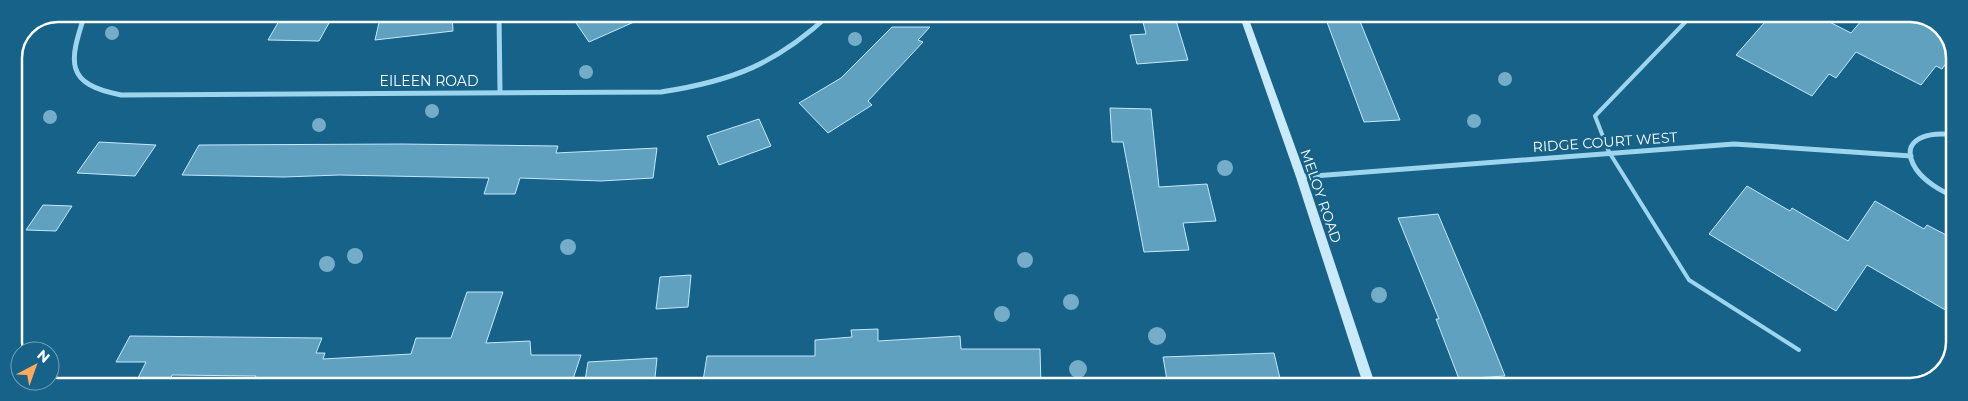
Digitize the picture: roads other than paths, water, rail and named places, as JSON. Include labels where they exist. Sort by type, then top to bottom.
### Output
[{"type":"main road","name":"MELOY ROAD","points":[[1246,22],[1301,177],[1367,378]]},
{"type":"street","name":"EILEEN ROAD","points":[[83,22],[75,47],[74,69],[84,84],[107,93],[500,92],[625,94],[661,92],[717,83],[759,66],[799,43],[821,22]]},
{"type":"street","points":[[499,22],[500,92]]},
{"type":"street","points":[[1945,134],[1924,135],[1916,140],[1911,147],[1911,156],[1916,168],[1925,179],[1945,192]]},
{"type":"street","name":"RIDGE COURT WEST","points":[[1301,177],[1609,152],[1734,144],[1911,156]]},
{"type":"lane","points":[[1685,22],[1595,116],[1609,152],[1689,280],[1799,350]]}]
